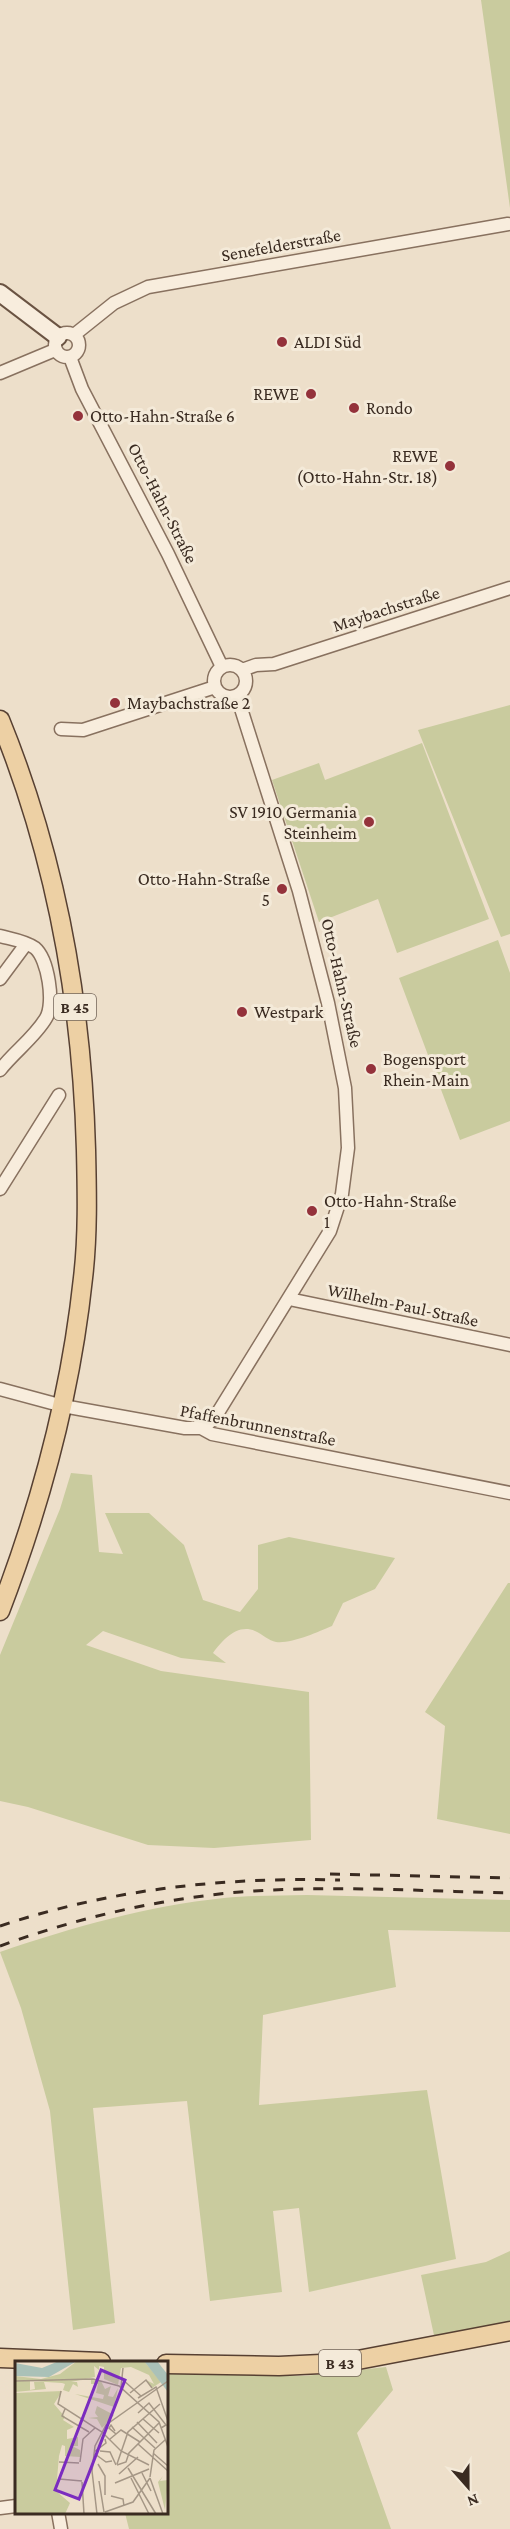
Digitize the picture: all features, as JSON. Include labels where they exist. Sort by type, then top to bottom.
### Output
[{"type":"main road","name":"B 45","points":[[0,720],[22,780],[55,890],[69,956],[78,1028],[85,1120],[86,1240],[83,1278],[63,1406],[32,1518],[0,1611]]},
{"type":"main road","name":"B 43","points":[[168,2364],[279,2366],[342,2363],[510,2331]]},
{"type":"main road","points":[[0,2358],[20,2361]]},
{"type":"street","name":"Senefelderstraße","points":[[0,373],[63,341],[114,303],[148,287],[508,224]]},
{"type":"street","points":[[0,293],[63,341],[78,342],[78,349],[70,357],[60,355],[63,341]]},
{"type":"street","name":"Otto-Hahn-Straße","points":[[70,357],[82,389],[168,554],[222,667]]},
{"type":"street","name":"Maybachstraße","points":[[244,675],[256,665],[274,664],[510,588]]},
{"type":"street","points":[[233,665],[244,675],[244,689],[237,696],[222,695],[216,687],[215,678],[222,667],[233,665]]},
{"type":"street","points":[[61,729],[83,730],[216,687]]},
{"type":"street","name":"Otto-Hahn-Straße","points":[[201,1428],[214,1419],[324,1243],[338,1208],[348,1148],[347,1116],[337,1046],[308,921],[237,696]]},
{"type":"street","points":[[0,936],[34,948],[44,963],[51,1002],[41,1025],[0,1070]]},
{"type":"street","points":[[0,980],[26,944]]},
{"type":"street","points":[[0,1189],[59,1095]]},
{"type":"street","name":"Wilhelm-Paul-Straße","points":[[289,1299],[510,1346]]},
{"type":"street","name":"Pfaffenbrunnenstraße","points":[[0,1389],[63,1406],[185,1428],[201,1428],[212,1434],[510,1493]]},
{"type":"street","points":[[0,2508],[15,2506]]},
{"type":"street","points":[[58,2514],[61,2529]]},
{"type":"green space","points":[[481,0],[510,0],[510,208]]},
{"type":"green space","points":[[510,705],[510,934],[501,937],[418,730]]},
{"type":"green space","name":"SV 1910 Germania Steinheim","points":[[422,743],[489,919],[397,953],[378,899],[319,922],[272,780],[319,763],[325,780]]},
{"type":"green space","points":[[498,940],[510,973],[510,1121],[460,1140],[399,978]]},
{"type":"green space","points":[[71,1473],[92,1475],[99,1552],[123,1554],[105,1513],[149,1513],[184,1545],[203,1600],[240,1612],[258,1589],[258,1545],[289,1537],[395,1558],[375,1589],[343,1603],[332,1626],[304,1637],[282,1642],[273,1641],[248,1629],[236,1631],[225,1639],[213,1653],[226,1663],[181,1658],[103,1631],[86,1645],[161,1671],[309,1692],[311,1840],[214,1848],[148,1845],[28,1807],[0,1801],[0,1655],[60,1509]]},
{"type":"green space","points":[[510,1583],[510,1834],[437,1819],[445,1726],[425,1712]]},
{"type":"green space","points":[[307,1895],[510,1900],[510,1932],[388,1930],[396,1987],[263,2015],[259,2105],[427,2090],[456,2259],[309,2292],[299,2208],[273,2211],[282,2292],[210,2301],[187,2101],[93,2108],[115,2323],[73,2330],[50,2111],[21,2008],[0,1952],[83,1926],[167,1906],[234,1897]]},
{"type":"green space","points":[[510,2251],[510,2324],[435,2340],[421,2275],[486,2262]]},
{"type":"green space","points":[[386,2367],[393,2390],[357,2433],[391,2529],[129,2529],[125,2514],[168,2514],[168,2373],[305,2376]]},
{"type":"railway","points":[[330,1874],[510,1878]]},
{"type":"railway","points":[[0,1926],[84,1903],[168,1888],[210,1883],[340,1880]]},
{"type":"railway","points":[[0,1946],[88,1918],[209,1895],[308,1889],[510,1893]]},
{"type":"place","name":"ALDI Süd","points":[[282,342]]},
{"type":"place","name":"REWE","points":[[311,394]]},
{"type":"place","name":"Rondo","points":[[354,408]]},
{"type":"place","name":"Otto-Hahn-Straße 6","points":[[78,416]]},
{"type":"place","name":"REWE (Otto-Hahn-Str. 18)","points":[[450,466]]},
{"type":"place","name":"Maybachstraße 2","points":[[115,703]]},
{"type":"place","name":"SV 1910 Germania Steinheim","points":[[369,822]]},
{"type":"place","name":"Otto-Hahn-Straße 5","points":[[282,889]]},
{"type":"place","name":"Westpark","points":[[242,1012]]},
{"type":"place","name":"Bogensport Rhein-Main","points":[[371,1069]]},
{"type":"place","name":"Otto-Hahn-Straße 1","points":[[312,1211]]}]
